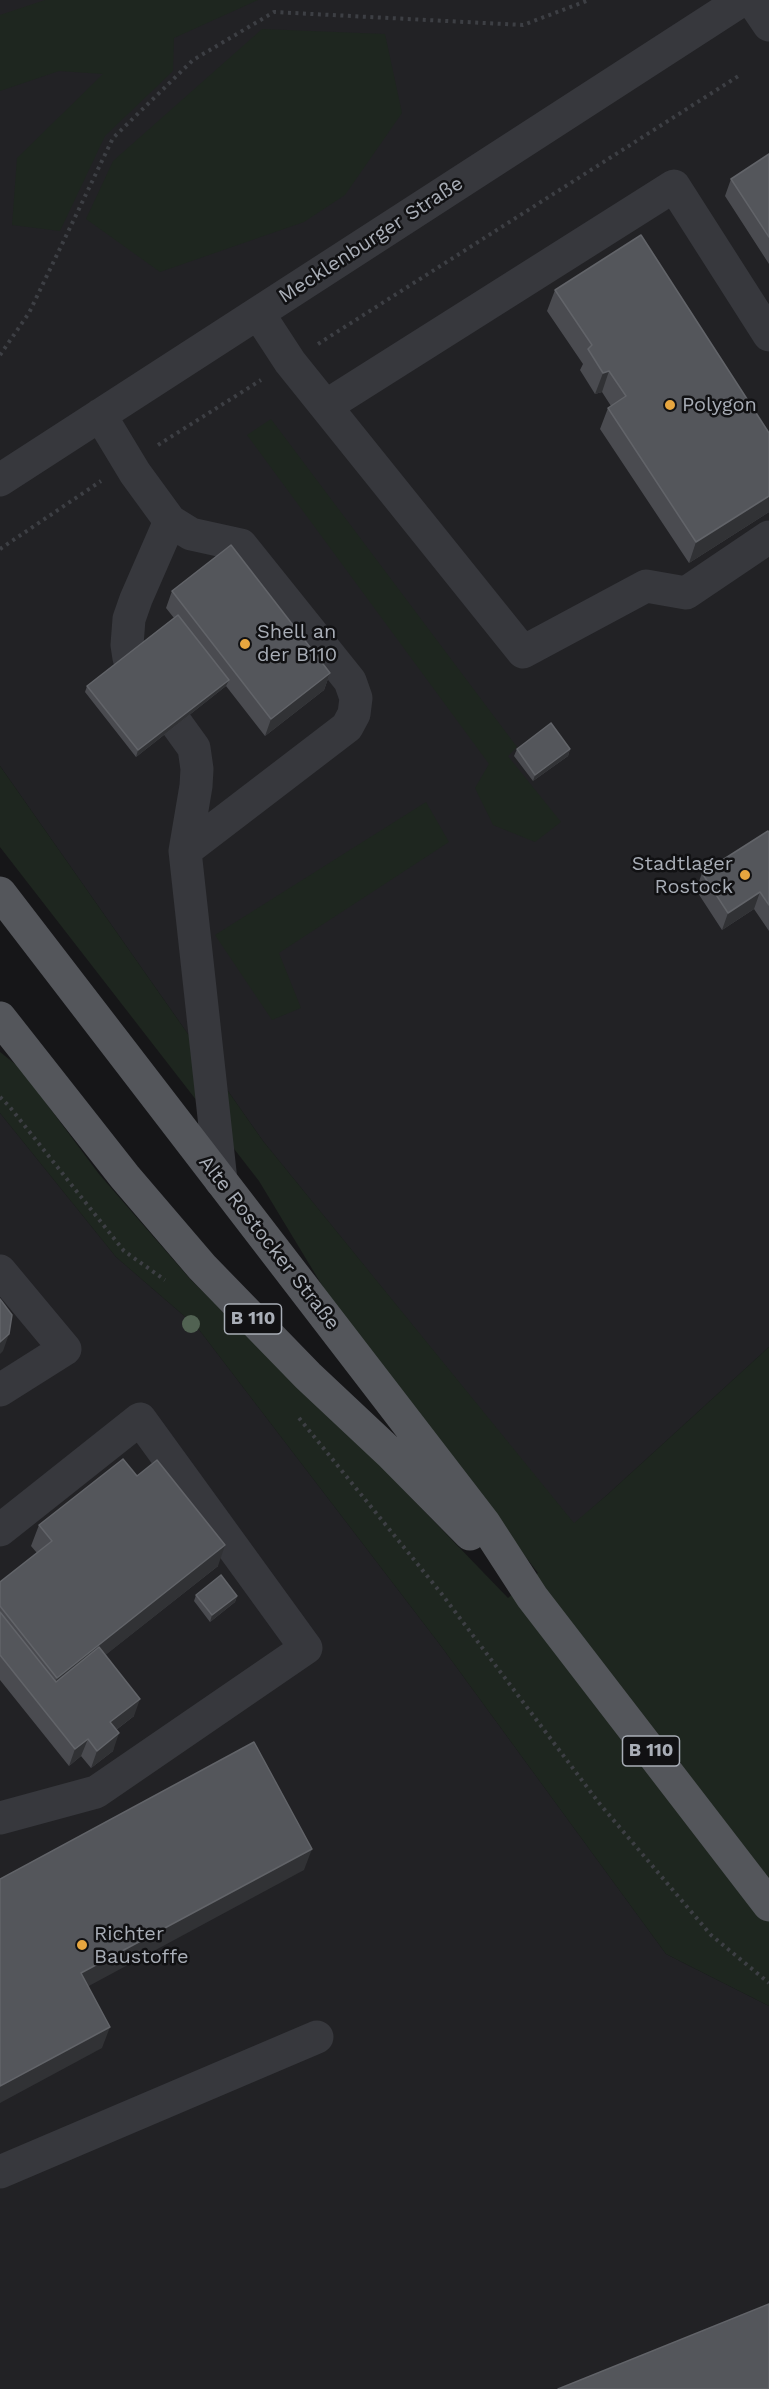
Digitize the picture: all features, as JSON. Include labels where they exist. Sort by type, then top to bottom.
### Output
[{"type":"main road","name":"Alte Rostocker Straße","points":[[0,893],[484,1523],[532,1597],[769,1905]]},
{"type":"main road","name":"Alte Rostocker Straße","points":[[0,1018],[125,1177],[202,1266],[308,1376],[390,1453],[532,1597]]},
{"type":"street","name":"Mecklenburger Straße","points":[[0,480],[742,0]]},
{"type":"street","points":[[752,0],[769,25]]},
{"type":"street","points":[[326,406],[674,186],[769,335]]},
{"type":"street","points":[[258,313],[290,362],[523,652],[646,586],[686,593],[769,537]]},
{"type":"street","points":[[100,415],[129,463],[170,520],[191,534],[241,545],[350,681],[356,698],[354,714],[347,727],[185,852]]},
{"type":"street","points":[[170,520],[129,619],[127,645],[129,658],[194,748],[197,769],[196,786],[185,852],[220,1181]]},
{"type":"street","points":[[0,1271],[65,1349],[0,1390]]},
{"type":"street","points":[[0,1530],[140,1419],[306,1648],[96,1792],[0,1818]]},
{"type":"street","points":[[0,2172],[317,2037]]},
{"type":"path","points":[[0,355],[29,313],[113,138],[193,60],[274,12],[523,25],[589,0]]},
{"type":"path","points":[[0,549],[129,463],[740,75]]},
{"type":"path","points":[[0,1097],[124,1251],[168,1282]]},
{"type":"path","points":[[294,1412],[441,1593],[599,1803],[711,1935],[769,1983]]},
{"type":"shaded area","points":[[0,0],[769,0],[769,1347],[574,1524],[263,1141],[0,766]]},
{"type":"shaded area","points":[[45,0],[258,0],[174,38],[173,71],[105,136],[60,231],[12,225],[17,158],[103,74],[59,71],[0,91],[0,15]]},
{"type":"shaded area","points":[[262,29],[385,34],[402,113],[345,195],[304,222],[160,272],[86,219],[113,161]]},
{"type":"shaded area","points":[[271,419],[517,747],[508,756],[561,822],[535,842],[493,825],[475,788],[489,764],[247,435]]},
{"type":"shaded area","points":[[0,766],[263,1141],[574,1523],[769,1347],[769,2006],[666,1954],[441,1646],[197,1327],[116,1257],[0,1113],[0,1052],[19,1067],[99,1174],[191,1280],[344,1428],[508,1598],[538,1573],[334,1305],[259,1181],[0,847]]},
{"type":"shaded area","points":[[426,802],[449,842],[279,953],[301,1008],[272,1020],[215,935]]},
{"type":"shaded area","points":[[0,1113],[116,1257],[197,1327],[441,1646],[666,1954],[769,2006],[769,2389],[0,2389]]},
{"type":"building","points":[[769,154],[769,237],[731,179]]},
{"type":"building","name":"Polygon","points":[[641,235],[769,433],[769,496],[696,542],[608,408],[626,396],[609,371],[603,373],[588,349],[592,345],[555,290]]},
{"type":"building","points":[[231,545],[330,673],[271,719],[172,591]]},
{"type":"building","points":[[178,615],[229,680],[138,750],[87,686]]},
{"type":"building","points":[[551,723],[570,749],[535,775],[517,749]]},
{"type":"building","name":"Stadtlager Rostock","points":[[768,831],[769,905],[760,892],[728,913],[702,873]]},
{"type":"building","points":[[0,1299],[12,1315],[9,1334],[0,1342]]},
{"type":"building","points":[[123,1459],[137,1476],[157,1460],[225,1545],[57,1678],[0,1606],[0,1582],[52,1541],[39,1525]]},
{"type":"building","points":[[221,1575],[237,1596],[212,1615],[196,1595]]},
{"type":"building","points":[[0,1612],[56,1682],[99,1647],[140,1699],[110,1722],[119,1733],[97,1751],[88,1739],[75,1749],[0,1655]]},
{"type":"building","name":"Richter Baustoffe","points":[[254,1742],[312,1849],[81,1973],[110,2027],[0,2086],[0,1879]]},
{"type":"building","points":[[769,2304],[769,2389],[558,2389]]},
{"type":"place","name":"Polygon","points":[[670,405]]},
{"type":"place","name":"Shell an der B110","points":[[245,644]]},
{"type":"place","name":"Stadtlager Rostock","points":[[745,875]]},
{"type":"place","name":"Richter Baustoffe","points":[[82,1945]]}]
